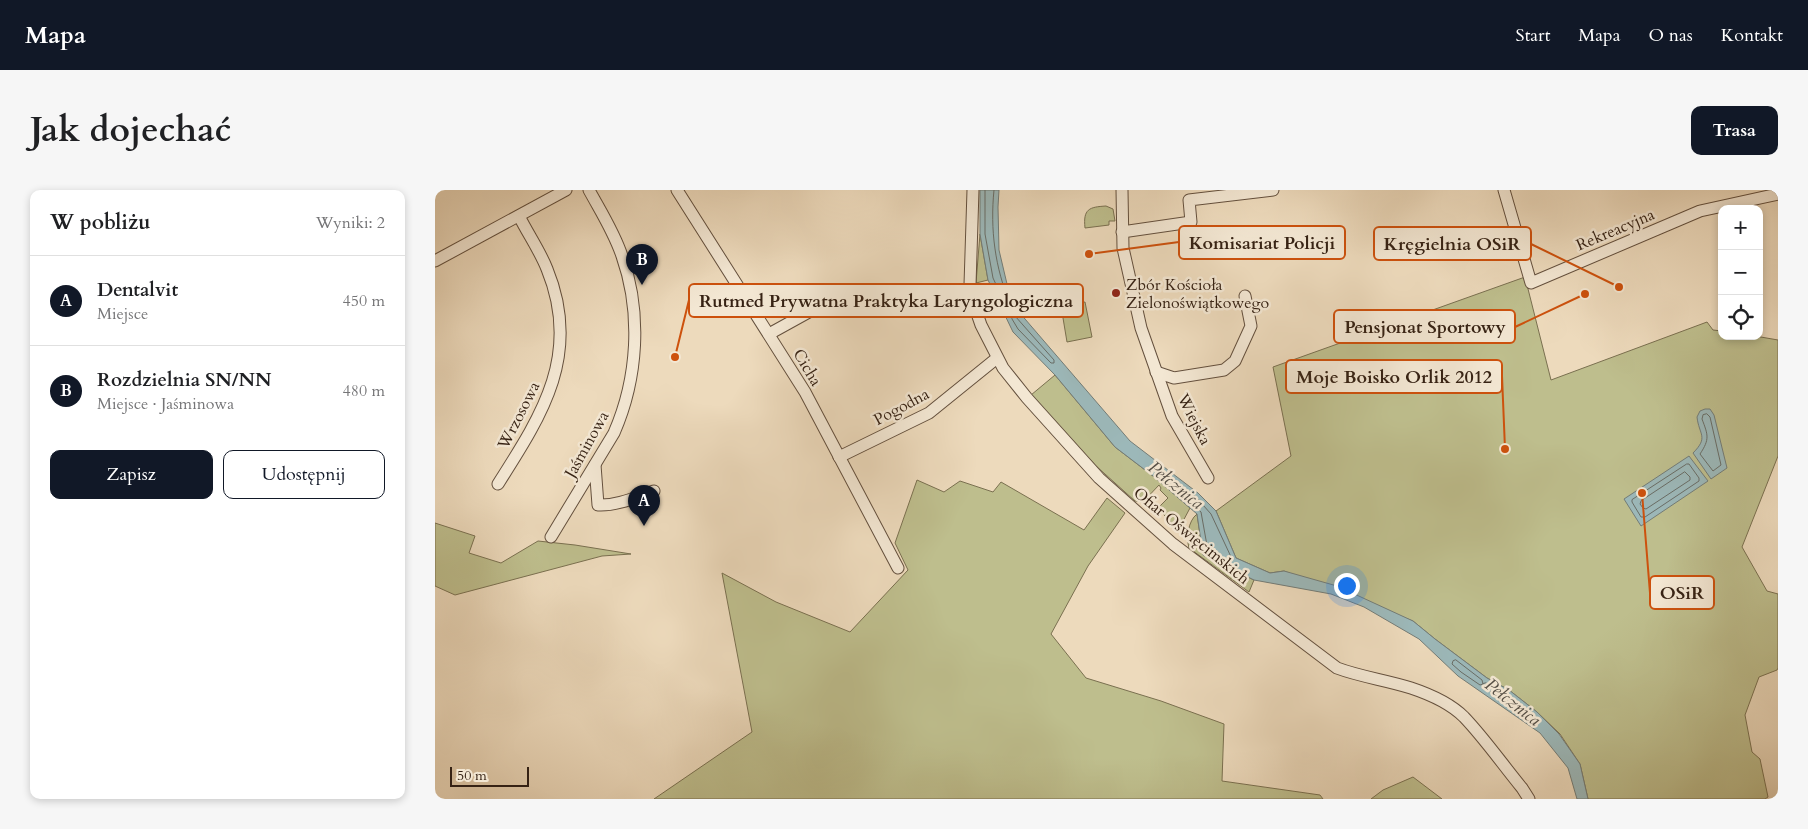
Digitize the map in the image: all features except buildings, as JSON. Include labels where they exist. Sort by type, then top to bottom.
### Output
[{"type":"street","points":[[435,262],[566,190]]},
{"type":"street","name":"Jaśminowa","points":[[551,537],[614,432],[627,397],[632,371],[635,329],[630,284],[622,256],[611,230],[589,190]]},
{"type":"street","name":"Cicha","points":[[677,190],[805,392],[898,568]]},
{"type":"street","name":"Ofiar Oświęcimskich","points":[[973,190],[970,285],[972,299],[981,325],[1003,368],[1027,398],[1099,478],[1173,544],[1337,668],[1357,676],[1381,679],[1412,688],[1441,701],[1463,716],[1529,799]]},
{"type":"street","name":"Wiejska","points":[[1121,190],[1123,248],[1141,328],[1172,416],[1208,478]]},
{"type":"street","points":[[1122,232],[1191,222],[1187,195],[1273,190]]},
{"type":"street","name":"Rekreacyjna","points":[[1504,190],[1531,283],[1700,211],[1778,194]]},
{"type":"street","name":"Wrzosowa","points":[[498,484],[540,414],[550,393],[560,351],[559,311],[555,292],[547,268],[519,216]]},
{"type":"street","name":"Wiejska","points":[[1156,372],[1175,378],[1225,370],[1235,361],[1251,326],[1245,296]]},
{"type":"street","points":[[769,334],[836,297]]},
{"type":"street","name":"Pogodna","points":[[839,457],[929,413],[997,358]]},
{"type":"street","points":[[595,465],[598,505],[607,506],[619,503],[654,490]]},
{"type":"green space","points":[[1106,206],[1113,209],[1115,221],[1109,221],[1109,225],[1085,228],[1085,217],[1088,210]]},
{"type":"green space","points":[[980,234],[988,280],[976,283]]},
{"type":"green space","points":[[1525,277],[1551,380],[1707,322],[1713,330],[1718,331],[1718,340],[1763,340],[1763,337],[1778,340],[1778,456],[1742,547],[1767,591],[1778,594],[1778,668],[1759,677],[1745,715],[1752,752],[1760,759],[1768,797],[1765,799],[1588,799],[1580,764],[1560,734],[1537,712],[1509,690],[1487,678],[1413,621],[1284,571],[1270,573],[1236,558],[1216,511],[1291,456],[1273,367]]},
{"type":"green space","points":[[1085,302],[1092,337],[1067,342],[1061,306]]},
{"type":"green space","points":[[1055,375],[1115,447],[1190,508],[1182,523],[1174,525],[1152,503],[1158,508],[1168,498],[1160,490],[1159,485],[1143,502],[1135,501],[1095,465],[1031,395]]},
{"type":"green space","points":[[917,480],[944,492],[960,481],[993,492],[1001,482],[1084,530],[1107,498],[1125,513],[1088,566],[1051,634],[1086,678],[1161,701],[1224,724],[1222,781],[1320,795],[1323,799],[654,799],[752,732],[722,573],[776,602],[850,632],[908,570],[895,543]]},
{"type":"green space","points":[[1197,514],[1203,555],[1254,580],[1249,592],[1189,548],[1189,530]]},
{"type":"green space","points":[[435,523],[475,536],[469,553],[501,563],[538,541],[631,554],[602,556],[455,595],[435,586]]},
{"type":"green space","points":[[1413,777],[1442,799],[1371,799],[1383,790]]},
{"type":"water","name":"Pełcznica","points":[[980,190],[999,190],[999,250],[1007,284],[1019,312],[1130,441],[1198,493],[1216,511],[1236,558],[1270,573],[1284,571],[1337,586],[1413,621],[1487,678],[1509,690],[1537,712],[1559,734],[1580,764],[1588,799],[1577,799],[1568,768],[1540,733],[1458,676],[1419,639],[1364,607],[1331,594],[1254,580],[1203,555],[1197,514],[1153,476],[1115,447],[1055,375],[1013,332],[988,280],[980,234]]},
{"type":"water","points":[[1710,409],[1714,415],[1727,468],[1711,479],[1693,453],[1698,448],[1702,439],[1697,417],[1700,411]]},
{"type":"water","points":[[1689,456],[1708,481],[1641,526],[1624,499]]},
{"type":"place","name":"Komisariat Policji","points":[[1089,254]]},
{"type":"place","name":"Rozdzielnia SN/NN","points":[[642,285]]},
{"type":"place","name":"Kręgielnia OSiR","points":[[1619,287]]},
{"type":"place","name":"Zbór Kościoła Zielonoświątkowego","points":[[1116,293]]},
{"type":"place","name":"Pensjonat Sportowy","points":[[1585,294]]},
{"type":"place","name":"Rutmed Prywatna Praktyka Laryngologiczna","points":[[675,357]]},
{"type":"place","name":"Moje Boisko Orlik 2012","points":[[1505,449]]},
{"type":"place","name":"OSiR","points":[[1642,493]]},
{"type":"place","name":"Dentalvit","points":[[644,526]]}]
